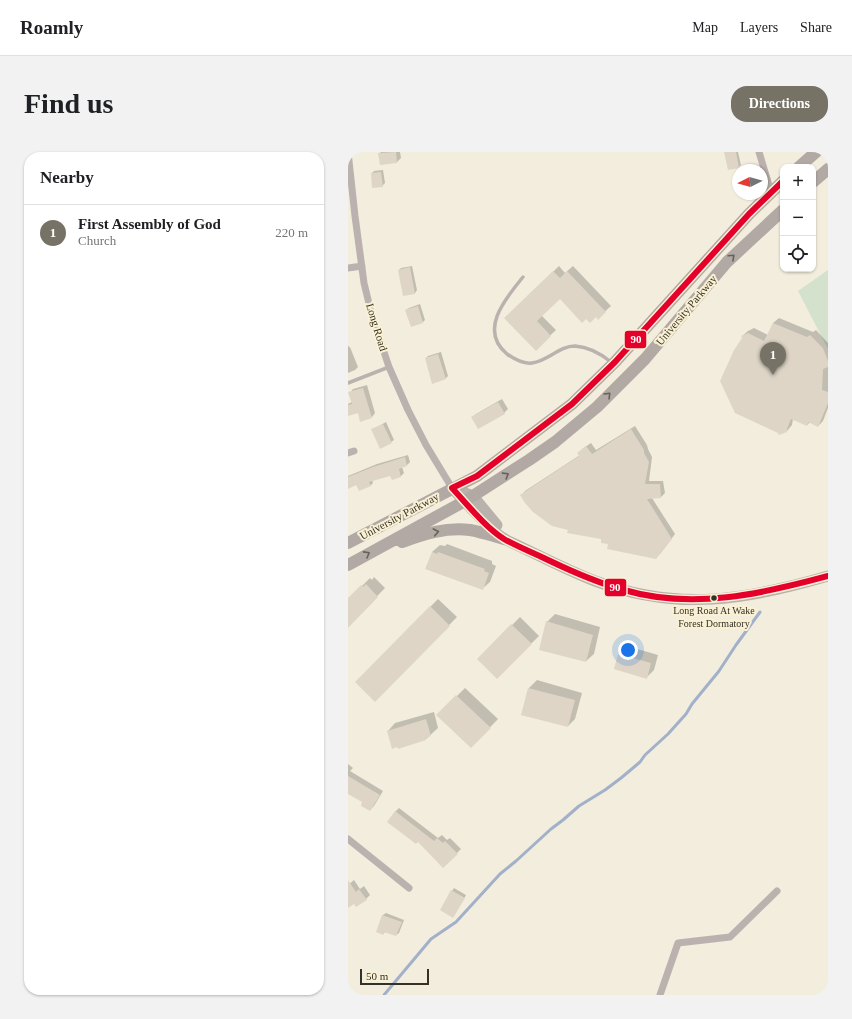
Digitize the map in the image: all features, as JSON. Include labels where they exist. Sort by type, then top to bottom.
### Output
[{"type":"main road","points":[[802,164],[816,152]]},
{"type":"main road","points":[[816,179],[828,169]]},
{"type":"main road","name":"University Parkway","points":[[348,543],[477,476],[572,404],[614,364],[749,214],[780,184]]},
{"type":"main road","name":"University Parkway","points":[[348,565],[469,498],[555,442],[597,407],[644,359],[727,262],[780,213]]},
{"type":"main road","points":[[452,488],[469,498],[494,522],[526,548]]},
{"type":"main road","points":[[469,498],[473,512],[504,539]]},
{"type":"main road","points":[[385,544],[396,544],[418,536],[454,529],[472,531],[504,539],[526,548],[559,566],[596,581],[632,592],[680,600],[702,600],[752,595],[828,576]]},
{"type":"street","name":"Long Road","points":[[348,152],[364,283],[372,316],[389,367],[408,410],[452,488]]},
{"type":"street","points":[[759,152],[771,192]]},
{"type":"street","points":[[348,268],[362,266]]},
{"type":"street","points":[[348,839],[409,888]]},
{"type":"street","points":[[660,995],[678,943],[730,937],[776,891]]},
{"type":"lane","points":[[523,277],[508,295],[495,321],[494,330],[496,340],[504,352],[516,360],[530,363],[542,360],[562,349],[574,346],[595,351],[614,364]]},
{"type":"lane","points":[[348,383],[389,367]]},
{"type":"green space","points":[[828,270],[828,349],[798,291]]},
{"type":"building","points":[[396,152],[397,163],[380,165],[378,153]]},
{"type":"building","points":[[724,152],[736,152],[738,164],[732,164],[732,169],[728,170]]},
{"type":"building","points":[[381,172],[383,187],[372,188],[371,173]]},
{"type":"building","points":[[410,267],[415,294],[403,296],[398,270]]},
{"type":"building","points":[[553,271],[560,278],[567,271],[606,312],[598,320],[596,317],[590,323],[586,319],[582,323],[560,299],[537,321],[551,336],[536,351],[504,318]]},
{"type":"building","points":[[418,306],[423,323],[411,327],[405,310]]},
{"type":"building","points":[[773,323],[807,337],[810,335],[823,348],[828,361],[828,367],[823,369],[822,390],[828,392],[828,403],[818,427],[808,422],[807,426],[791,419],[787,432],[779,435],[778,433],[735,413],[720,381],[734,350],[742,338],[741,336],[748,333],[764,341]]},
{"type":"building","points":[[438,354],[446,379],[432,384],[425,358]]},
{"type":"building","points":[[363,388],[372,418],[360,422],[358,413],[348,416],[348,405],[352,404],[348,392]]},
{"type":"building","points":[[498,402],[505,414],[478,429],[471,417]]},
{"type":"building","points":[[383,424],[392,443],[380,449],[371,429]]},
{"type":"building","points":[[631,429],[644,450],[649,462],[645,484],[660,484],[661,498],[647,499],[672,539],[656,559],[607,549],[608,544],[601,543],[601,539],[567,533],[568,530],[552,526],[533,512],[520,495],[579,456],[577,453],[586,446],[592,454]]},
{"type":"building","points":[[405,457],[407,466],[399,469],[401,477],[392,480],[390,476],[369,482],[371,486],[359,491],[356,485],[348,489],[348,477]]},
{"type":"building","points":[[432,552],[437,554],[438,552],[485,569],[484,571],[489,573],[483,590],[425,569]]},
{"type":"building","points":[[366,584],[378,597],[348,628],[348,598],[361,585],[363,587]]},
{"type":"building","points":[[430,606],[450,626],[375,702],[355,682]]},
{"type":"building","points":[[546,621],[593,635],[586,662],[539,650]]},
{"type":"building","points":[[511,624],[532,644],[497,679],[477,659]]},
{"type":"building","points":[[618,654],[651,663],[647,679],[614,669]]},
{"type":"building","points":[[528,688],[575,700],[568,727],[521,715]]},
{"type":"building","points":[[456,695],[491,728],[471,748],[436,715]]},
{"type":"building","points":[[426,719],[431,736],[426,738],[426,740],[398,749],[397,747],[392,749],[387,731]]},
{"type":"building","points":[[348,776],[380,795],[370,811],[361,806],[362,802],[348,794]]},
{"type":"building","points":[[395,811],[434,841],[437,838],[443,843],[445,841],[458,854],[443,868],[418,842],[416,844],[387,822]]},
{"type":"building","points":[[348,880],[356,892],[359,889],[367,900],[356,907],[354,904],[348,908]]},
{"type":"building","points":[[451,890],[465,898],[453,918],[440,910]]},
{"type":"building","points":[[382,915],[402,922],[396,936],[384,932],[383,935],[376,932]]},
{"type":"waterway","points":[[384,995],[431,939],[456,922],[500,874],[579,806],[621,778],[640,762],[645,755],[668,734],[686,714],[692,704],[719,671],[760,612]]},
{"type":"transit line","name":"90","points":[[780,184],[749,214],[615,362],[572,404],[477,476],[452,488],[483,522],[504,539],[576,573],[624,590],[650,596],[675,599],[701,599],[752,594],[828,576]]},
{"type":"place","name":"First Assembly of God","points":[[773,375]]},
{"type":"place","name":"Long Road At Wake Forest Dormatory","points":[[714,598]]}]
